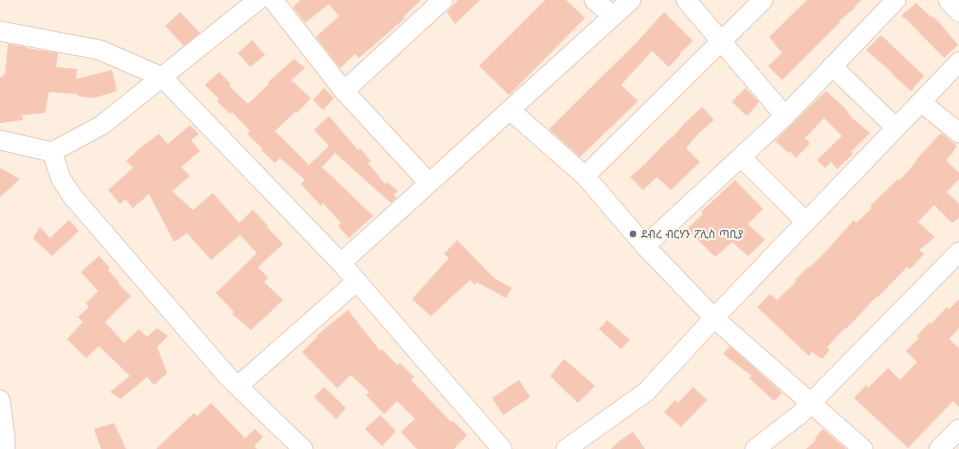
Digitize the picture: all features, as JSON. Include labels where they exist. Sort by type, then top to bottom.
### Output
[{"type":"street","points":[[0,140],[52,152],[102,125],[258,0]]},
{"type":"street","points":[[273,0],[344,91],[429,183]]},
{"type":"street","points":[[344,91],[443,0]]},
{"type":"street","points":[[594,0],[613,16]]},
{"type":"street","points":[[341,263],[631,0]]},
{"type":"street","points":[[686,0],[785,116]]},
{"type":"street","points":[[585,176],[763,0]]},
{"type":"street","points":[[645,246],[785,116],[896,0]]},
{"type":"street","points":[[948,0],[959,12]]},
{"type":"street","points":[[0,30],[100,50],[162,77],[341,263],[502,449]]},
{"type":"street","points":[[566,449],[646,392],[714,318],[959,62]]},
{"type":"street","points":[[832,66],[896,128]]},
{"type":"street","points":[[921,102],[959,134]]},
{"type":"street","points":[[510,110],[585,176],[645,246],[714,318],[863,449]]},
{"type":"street","points":[[52,152],[61,179],[73,197],[229,378],[303,449]]},
{"type":"street","points":[[741,157],[806,222]]},
{"type":"street","points":[[755,449],[799,414],[959,252]]},
{"type":"street","points":[[238,386],[357,281]]},
{"type":"street","points":[[0,400],[5,437],[5,449]]},
{"type":"street","points":[[939,449],[959,429]]},
{"type":"building","points":[[300,0],[421,0],[403,17],[404,19],[359,58],[355,54],[340,68],[316,37],[339,16],[329,4],[305,23],[293,7]]},
{"type":"building","points":[[458,0],[480,0],[455,24],[447,12]]},
{"type":"building","points":[[545,0],[566,0],[585,18],[509,95],[479,66]]},
{"type":"building","points":[[807,0],[861,0],[854,7],[855,8],[839,21],[840,22],[782,80],[768,66],[782,53],[769,37]]},
{"type":"building","points":[[916,3],[931,17],[932,16],[938,21],[958,45],[944,58],[907,20],[901,16]]},
{"type":"building","points":[[180,12],[200,33],[184,46],[165,26]]},
{"type":"building","points":[[664,12],[693,41],[679,54],[680,55],[669,67],[652,51],[621,85],[638,101],[580,157],[549,129],[637,42]]},
{"type":"building","points":[[881,35],[924,76],[911,91],[866,50]]},
{"type":"building","points":[[252,40],[265,55],[250,67],[238,53]]},
{"type":"building","points":[[8,44],[58,53],[56,67],[77,69],[76,79],[112,70],[117,91],[94,98],[77,96],[78,94],[49,92],[45,113],[22,115],[23,120],[0,123],[0,77],[3,77],[3,74],[5,74]]},
{"type":"building","points":[[294,59],[305,68],[291,80],[311,98],[297,113],[296,111],[275,131],[309,165],[329,146],[314,130],[329,116],[358,150],[360,148],[371,161],[368,163],[385,184],[387,182],[398,191],[394,195],[396,198],[391,203],[335,153],[322,167],[373,216],[349,238],[338,226],[341,223],[323,203],[321,206],[301,184],[305,180],[280,158],[275,163],[261,150],[263,149],[247,134],[250,131],[232,112],[230,114],[217,101],[219,99],[205,85],[219,72],[231,84],[229,86],[248,104],[269,84],[268,82]]},
{"type":"building","points":[[324,88],[334,98],[323,110],[313,100]]},
{"type":"building","points":[[745,88],[759,102],[747,116],[732,102]]},
{"type":"building","points":[[826,91],[845,108],[852,118],[870,133],[851,152],[853,154],[837,169],[831,162],[825,168],[817,160],[842,136],[824,118],[805,138],[810,143],[796,158],[790,151],[789,153],[775,141]]},
{"type":"building","points":[[702,107],[714,120],[698,134],[686,148],[700,162],[671,190],[657,177],[643,190],[630,177],[671,137],[672,138]]},
{"type":"building","points":[[190,125],[199,134],[191,140],[200,151],[181,167],[190,176],[172,191],[193,210],[213,193],[239,223],[253,210],[283,244],[258,267],[268,278],[264,282],[283,300],[251,330],[232,314],[234,312],[216,293],[257,253],[240,235],[211,260],[187,233],[174,242],[149,194],[133,208],[125,199],[120,204],[108,190],[133,168],[126,161],[140,148],[159,134],[168,144]]},
{"type":"building","points":[[941,133],[957,146],[946,160],[959,173],[959,179],[947,192],[959,204],[959,218],[952,223],[934,205],[918,222],[935,237],[919,250],[924,254],[910,269],[907,267],[846,329],[845,328],[827,347],[830,350],[822,359],[812,352],[809,356],[757,307],[770,294],[777,300],[796,282],[795,280],[808,267],[809,268],[826,251],[854,220],[856,223],[872,208],[870,206],[898,179],[900,180]]},
{"type":"building","points":[[0,168],[20,179],[0,197]]},
{"type":"building","points":[[735,180],[763,209],[748,224],[765,240],[748,256],[732,242],[715,257],[687,229],[703,214],[701,212]]},
{"type":"building","points":[[69,220],[79,231],[52,256],[33,238],[40,227],[50,238]]},
{"type":"building","points":[[457,240],[494,278],[512,288],[506,298],[477,282],[475,285],[470,280],[431,316],[412,299],[449,258],[444,254]]},
{"type":"building","points":[[99,256],[110,268],[108,270],[119,282],[118,283],[131,296],[105,322],[124,343],[139,329],[147,337],[157,328],[168,336],[157,347],[167,373],[154,385],[147,377],[121,399],[110,392],[130,376],[99,346],[86,358],[67,339],[83,322],[78,317],[89,307],[86,303],[98,291],[81,272]]},
{"type":"building","points":[[959,299],[959,328],[949,339],[959,348],[959,407],[953,401],[908,448],[854,398],[866,385],[868,388],[888,368],[900,380],[917,362],[906,351],[919,338],[917,336],[930,322],[931,324],[947,307],[949,309]]},
{"type":"building","points":[[348,310],[380,351],[382,349],[397,365],[400,363],[414,377],[411,380],[451,422],[452,420],[467,435],[454,449],[417,449],[401,432],[415,419],[397,401],[384,414],[366,395],[369,392],[351,375],[337,388],[302,352],[318,336],[317,335]]},
{"type":"building","points":[[607,320],[630,340],[621,349],[599,329]]},
{"type":"building","points":[[730,346],[782,393],[774,401],[749,378],[752,376],[723,354]]},
{"type":"building","points":[[564,359],[595,386],[578,403],[550,376]]},
{"type":"building","points":[[519,380],[530,397],[503,415],[492,398]]},
{"type":"building","points":[[324,387],[346,408],[336,419],[314,397]]},
{"type":"building","points":[[693,387],[707,400],[681,427],[664,412],[675,400],[678,403]]},
{"type":"building","points":[[211,403],[245,438],[255,429],[263,437],[254,446],[257,449],[156,449],[194,413],[197,416]]},
{"type":"building","points":[[380,415],[396,431],[382,446],[365,429]]},
{"type":"building","points":[[114,423],[126,449],[101,449],[94,429]]},
{"type":"building","points":[[823,429],[846,449],[806,449],[816,440],[815,438]]},
{"type":"building","points":[[633,432],[645,449],[611,449],[619,441]]},
{"type":"place","name":"ደብረ ብርሃን ፖሊስ ጣቢያ","points":[[633,234]]}]
